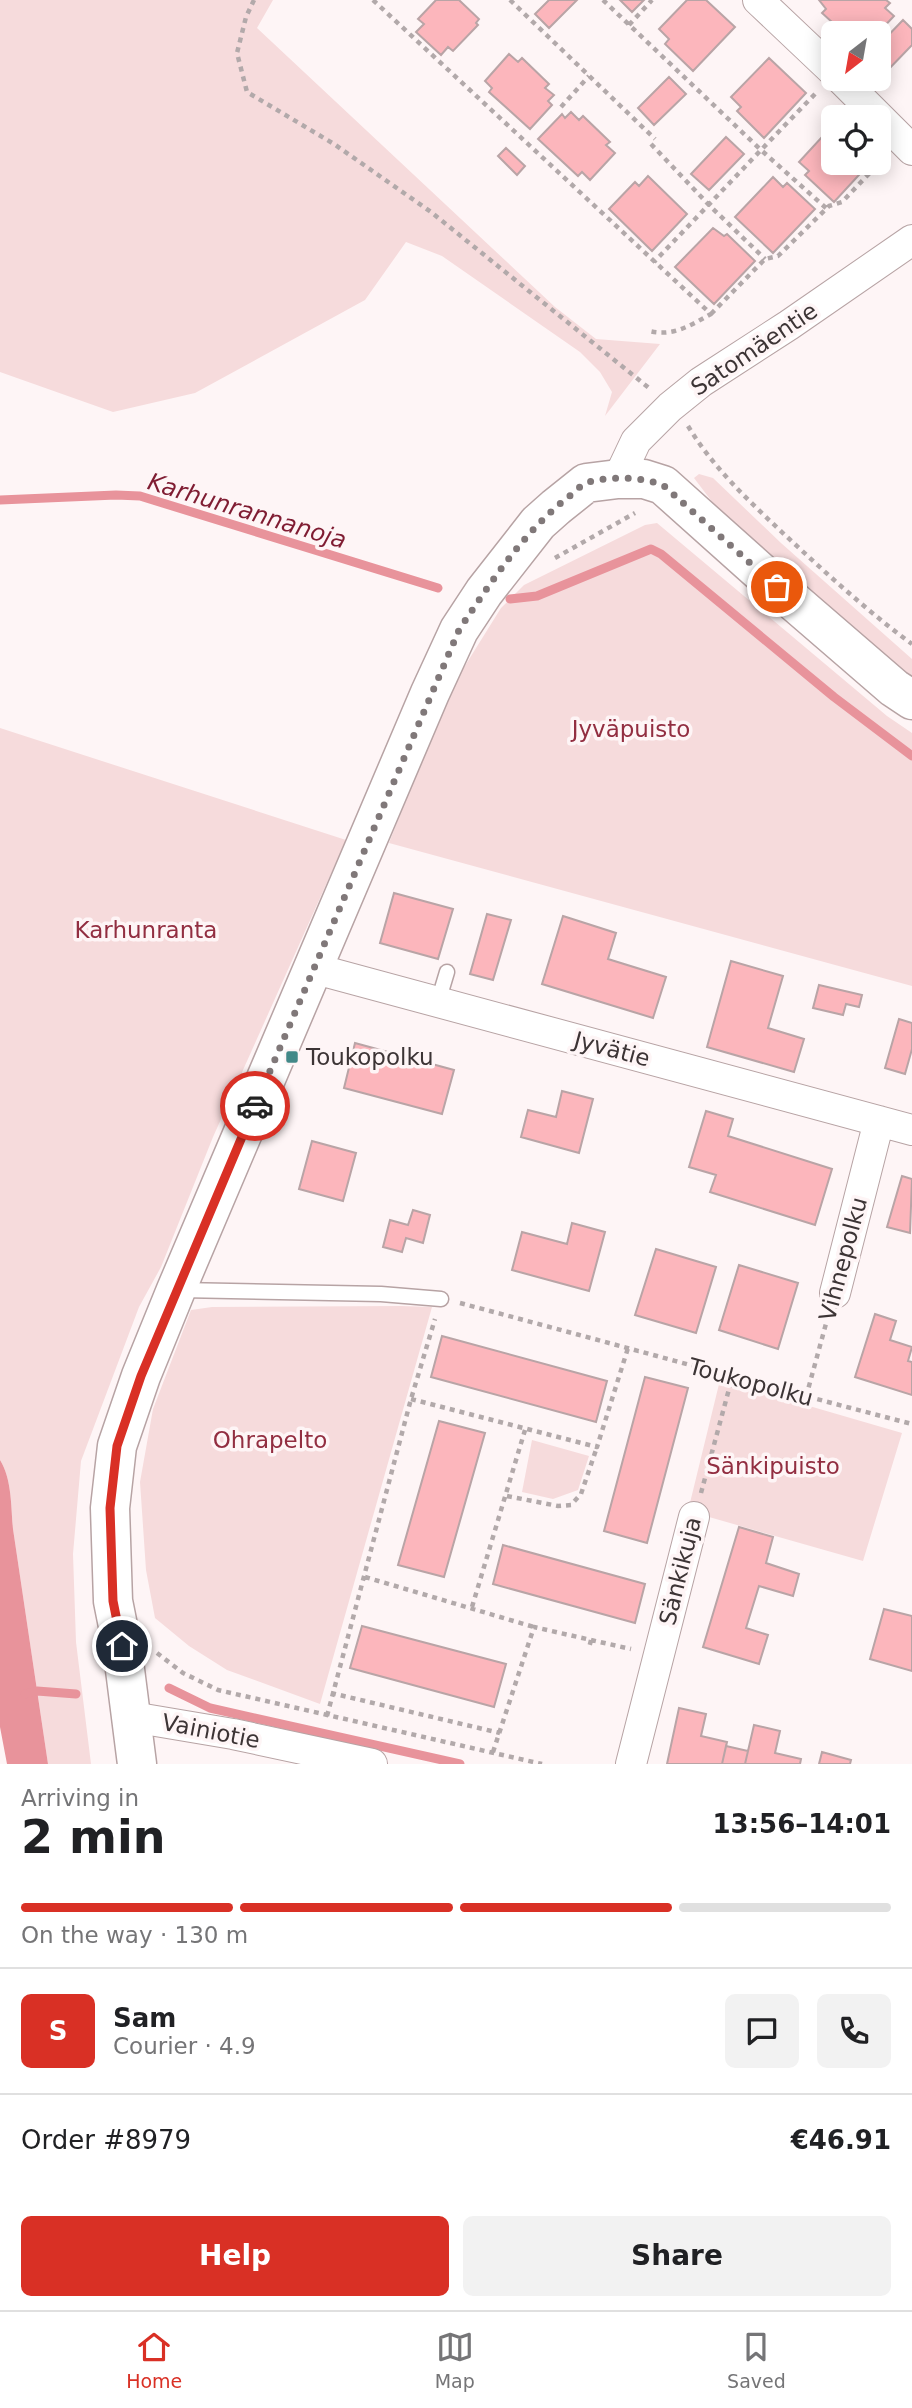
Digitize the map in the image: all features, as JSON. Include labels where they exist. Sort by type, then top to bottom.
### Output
[{"type":"street","points":[[758,0],[821,66]]},
{"type":"street","points":[[847,91],[907,145]]},
{"type":"street","name":"Satomäentie","points":[[618,479],[636,441],[670,407],[701,382],[912,240]]},
{"type":"street","points":[[137,1764],[122,1646],[113,1601],[110,1508],[117,1446],[141,1376],[176,1290],[312,968],[459,630],[484,592],[538,523],[586,483],[644,478],[663,485],[787,596],[894,688],[912,700]]},
{"type":"street","name":"Jyvätie","points":[[312,968],[912,1130]]},
{"type":"street","name":"Vihnepolku","points":[[835,1293],[879,1121]]},
{"type":"street","name":"Sänkikuja","points":[[631,1764],[694,1517]]},
{"type":"street","name":"Vainiotie","points":[[132,1717],[233,1734],[372,1764]]},
{"type":"lane","points":[[438,1002],[447,972]]},
{"type":"lane","points":[[176,1290],[381,1294],[441,1298]]},
{"type":"path","points":[[254,0],[246,17],[237,53],[247,92],[334,144],[431,212],[650,389]]},
{"type":"path","points":[[373,0],[711,314]]},
{"type":"path","points":[[510,0],[589,76],[709,205],[765,259]]},
{"type":"path","points":[[603,0],[826,208]]},
{"type":"path","points":[[629,25],[652,0]]},
{"type":"path","points":[[561,107],[589,76]]},
{"type":"path","points":[[654,262],[821,90]]},
{"type":"path","points":[[649,331],[664,335],[686,328],[711,314],[765,259],[778,256],[826,208],[842,202],[907,145]]},
{"type":"path","points":[[688,426],[700,447],[725,477],[839,586],[912,644]]},
{"type":"path","points":[[544,563],[639,511]]},
{"type":"path","name":"Vihnepolku","points":[[806,1397],[835,1293]]},
{"type":"path","points":[[327,1716],[411,1399],[441,1298]]},
{"type":"path","name":"Toukopolku","points":[[441,1298],[912,1424]]},
{"type":"path","points":[[506,1496],[558,1506],[570,1505],[580,1494],[628,1348]]},
{"type":"path","name":"Sänkikuja","points":[[694,1517],[732,1378]]},
{"type":"path","points":[[411,1399],[597,1447]]},
{"type":"path","points":[[472,1607],[525,1430]]},
{"type":"path","points":[[365,1577],[534,1627],[658,1655]]},
{"type":"path","points":[[493,1752],[534,1627]]},
{"type":"path","points":[[589,1648],[591,1640]]},
{"type":"path","points":[[122,1646],[153,1650],[183,1673],[218,1690],[542,1764]]},
{"type":"path","points":[[331,1693],[500,1733]]},
{"type":"green space","points":[[0,0],[273,0],[257,28],[555,307],[596,339],[660,344],[605,416],[612,392],[600,372],[580,352],[442,256],[406,242],[365,300],[195,393],[113,412],[0,372]]},
{"type":"green space","points":[[699,474],[713,478],[781,543],[912,659],[912,679],[852,630],[713,503],[694,478]]},
{"type":"green space","name":"Jyväpuisto","points":[[657,523],[887,716],[912,733],[912,986],[389,843],[448,693],[501,608],[524,585],[645,525]]},
{"type":"green space","name":"Karhunranta","points":[[0,728],[346,840],[213,1137],[161,1267],[139,1307],[81,1461],[73,1554],[76,1642],[91,1764],[48,1764],[13,1529],[9,1484],[0,1460]]},
{"type":"green space","name":"Ohrapelto","points":[[212,1307],[432,1307],[320,1704],[227,1670],[189,1646],[155,1618],[146,1570],[140,1482],[153,1409],[191,1310]]},
{"type":"green space","name":"Sänkipuisto","points":[[720,1380],[902,1433],[863,1561],[688,1511]]},
{"type":"green space","points":[[532,1440],[589,1456],[578,1490],[553,1499],[522,1492]]},
{"type":"shaded area","points":[[0,1460],[9,1484],[13,1529],[48,1764],[7,1764],[0,1727]]},
{"type":"building","points":[[436,0],[459,0],[479,19],[476,23],[478,25],[453,51],[448,47],[441,55],[416,32],[424,24],[418,19]]},
{"type":"building","points":[[549,0],[577,0],[549,28],[535,14]]},
{"type":"building","points":[[620,0],[644,0],[632,12]]},
{"type":"building","points":[[687,0],[706,0],[735,27],[693,71],[665,44],[669,39],[659,29]]},
{"type":"building","points":[[819,0],[886,0],[890,3],[885,8],[894,16],[889,21],[831,21],[822,13],[826,9]]},
{"type":"building","points":[[903,20],[912,29],[912,45],[891,67],[891,32]]},
{"type":"building","points":[[509,54],[518,62],[522,58],[549,84],[545,88],[554,95],[548,101],[552,105],[530,129],[489,92],[492,88],[485,81]]},
{"type":"building","points":[[769,58],[806,93],[764,138],[737,111],[741,107],[731,97]]},
{"type":"building","points":[[669,77],[686,94],[654,125],[638,108]]},
{"type":"building","points":[[571,112],[579,120],[583,116],[610,142],[606,145],[615,153],[590,180],[582,172],[578,176],[538,139],[562,114],[565,118]]},
{"type":"building","points":[[726,137],[744,154],[709,190],[691,174]]},
{"type":"building","points":[[821,138],[821,175],[859,175],[834,202],[805,175],[809,171],[799,162]]},
{"type":"building","points":[[506,148],[525,166],[517,175],[498,156]]},
{"type":"building","points":[[648,176],[687,214],[652,251],[609,209],[635,182],[639,186]]},
{"type":"building","points":[[773,177],[783,187],[787,183],[815,209],[773,253],[735,217]]},
{"type":"building","points":[[713,228],[724,236],[727,234],[755,261],[714,304],[675,267]]},
{"type":"building","points":[[394,893],[453,909],[438,959],[380,943]]},
{"type":"building","points":[[487,914],[511,920],[493,980],[470,974]]},
{"type":"building","points":[[563,916],[616,933],[608,959],[666,977],[653,1018],[542,984]]},
{"type":"building","points":[[731,961],[783,976],[768,1028],[804,1039],[794,1072],[707,1047]]},
{"type":"building","points":[[819,985],[862,995],[859,1007],[846,1004],[843,1015],[813,1008]]},
{"type":"building","points":[[899,1019],[912,1023],[912,1049],[905,1074],[885,1068]]},
{"type":"building","points":[[355,1043],[454,1070],[442,1114],[344,1088]]},
{"type":"building","points":[[562,1091],[593,1099],[579,1153],[521,1137],[528,1110],[556,1117]]},
{"type":"building","points":[[706,1111],[733,1119],[728,1136],[832,1169],[815,1225],[710,1192],[716,1175],[689,1167]]},
{"type":"building","points":[[312,1141],[356,1153],[343,1201],[299,1189]]},
{"type":"building","points":[[902,1176],[912,1179],[910,1233],[887,1227]]},
{"type":"building","points":[[413,1210],[430,1215],[423,1243],[406,1238],[402,1252],[383,1247],[390,1220],[408,1225]]},
{"type":"building","points":[[572,1223],[605,1232],[589,1291],[512,1270],[522,1232],[567,1244]]},
{"type":"building","points":[[656,1249],[716,1267],[696,1333],[635,1315]]},
{"type":"building","points":[[739,1265],[798,1283],[778,1349],[719,1330]]},
{"type":"building","points":[[875,1314],[896,1321],[890,1340],[912,1347],[908,1361],[912,1362],[912,1395],[855,1377]]},
{"type":"building","points":[[442,1336],[607,1381],[596,1422],[431,1377]]},
{"type":"building","points":[[645,1377],[688,1388],[647,1543],[604,1531]]},
{"type":"building","points":[[439,1421],[485,1433],[444,1577],[398,1565]]},
{"type":"building","points":[[739,1527],[773,1537],[766,1563],[799,1574],[793,1596],[759,1586],[746,1628],[768,1635],[759,1664],[703,1647]]},
{"type":"building","points":[[503,1545],[645,1584],[635,1623],[493,1584]]},
{"type":"building","points":[[884,1609],[912,1616],[912,1671],[870,1659]]},
{"type":"building","points":[[362,1626],[506,1664],[494,1707],[350,1668]]},
{"type":"building","points":[[679,1708],[706,1714],[701,1736],[727,1742],[722,1764],[667,1764]]},
{"type":"building","points":[[754,1725],[780,1731],[775,1753],[801,1759],[800,1764],[745,1764]]},
{"type":"building","points":[[726,1746],[748,1751],[745,1764],[722,1764]]},
{"type":"building","points":[[822,1752],[851,1760],[850,1764],[819,1764]]},
{"type":"waterway","name":"Karhunrannanoja","points":[[0,500],[140,496],[438,588]]},
{"type":"waterway","name":"Karhunrannanoja","points":[[510,599],[537,596],[651,549],[661,554],[834,697],[912,756]]},
{"type":"waterway","points":[[169,1688],[210,1708],[460,1764]]},
{"type":"waterway","points":[[25,1694],[37,1691],[76,1694]]},
{"type":"way so far","points":[[255,1106],[459,630],[484,592],[538,523],[586,483],[644,478],[663,485],[777,587]]},
{"type":"place","name":"Toukopolku","points":[[292,1057]]},
{"type":"route","points":[[122,1646],[113,1601],[110,1508],[117,1446],[141,1376],[255,1106]]}]
